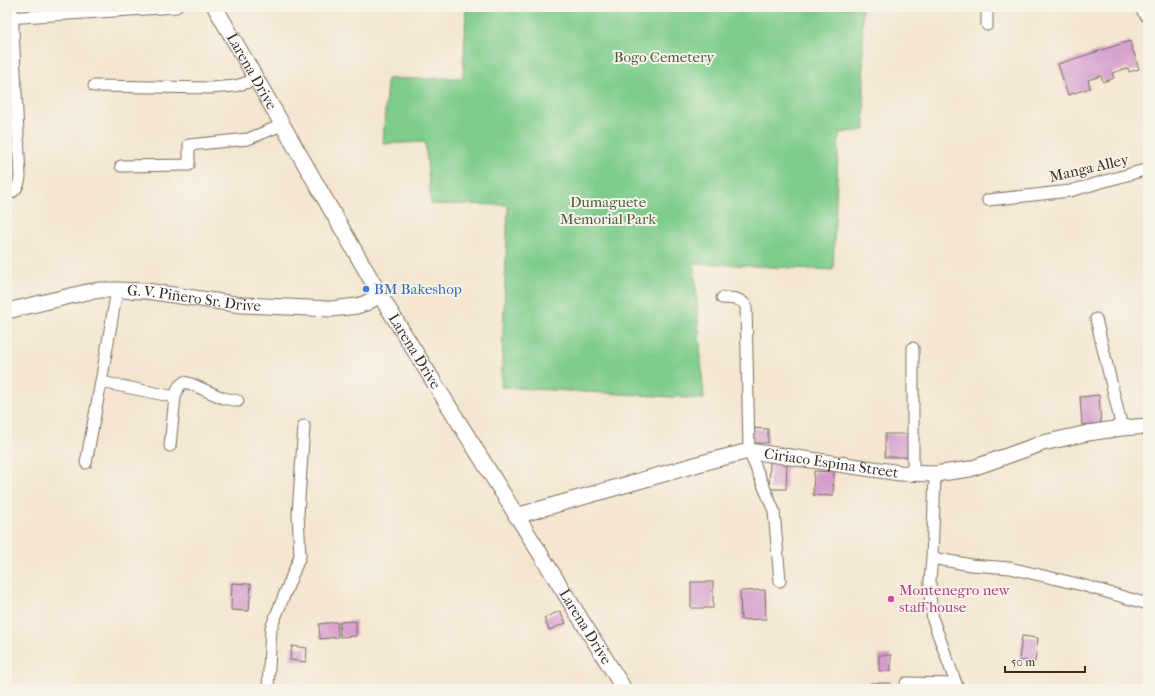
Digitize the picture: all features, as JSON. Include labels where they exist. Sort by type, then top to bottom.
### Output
[{"type":"street","points":[[7,194],[10,194],[16,189],[20,177],[11,14],[176,7]]},
{"type":"street","name":"Larena Drive","points":[[215,7],[380,295],[624,689]]},
{"type":"street","points":[[987,7],[987,25]]},
{"type":"street","points":[[1142,7],[1148,14]]},
{"type":"street","points":[[94,86],[211,88],[235,86],[256,80]]},
{"type":"street","points":[[121,166],[190,165],[189,144],[248,139],[282,126]]},
{"type":"street","name":"Manga Alley","points":[[988,200],[1070,191],[1148,169]]},
{"type":"street","points":[[86,464],[102,382],[117,290]]},
{"type":"street","name":"G. V. Piñero Sr. Drive","points":[[7,311],[87,292],[117,290],[169,294],[227,304],[332,309],[357,306],[380,295]]},
{"type":"street","points":[[722,298],[741,300],[746,306],[749,452],[774,511],[780,581]]},
{"type":"street","points":[[1096,319],[1122,428]]},
{"type":"street","points":[[912,348],[912,473]]},
{"type":"street","points":[[102,382],[175,397]]},
{"type":"street","points":[[170,446],[175,397],[179,386],[184,382],[223,398],[238,401]]},
{"type":"street","points":[[268,689],[271,628],[300,556],[298,513],[304,426]]},
{"type":"street","name":"Ciriaco Espina Street","points":[[516,516],[709,461],[749,452],[900,473],[935,474],[970,469],[1043,443],[1088,433],[1148,426]]},
{"type":"street","points":[[906,683],[957,687],[932,620],[930,580],[935,474]]},
{"type":"street","points":[[932,558],[971,565],[1010,568],[1082,585],[1148,604]]},
{"type":"green space","name":"Dumaguete Memorial Park","points":[[466,7],[862,7],[865,130],[839,133],[833,270],[694,263],[704,399],[501,387],[508,205],[431,204],[425,142],[383,144],[387,79],[463,78]]},
{"type":"building","points":[[1130,41],[1139,69],[1129,72],[1128,68],[1112,73],[1114,78],[1103,82],[1101,76],[1088,80],[1090,88],[1068,95],[1058,64]]},
{"type":"building","points":[[1099,395],[1101,423],[1082,425],[1080,397]]},
{"type":"building","points":[[750,428],[768,429],[768,443],[749,443]]},
{"type":"building","points":[[885,434],[910,434],[910,457],[885,457]]},
{"type":"building","points":[[770,462],[787,462],[786,489],[769,489]]},
{"type":"building","points":[[814,471],[834,472],[833,496],[813,495]]},
{"type":"building","points":[[691,582],[713,582],[713,608],[691,608]]},
{"type":"building","points":[[232,583],[251,584],[249,611],[231,610]]},
{"type":"building","points":[[765,590],[766,619],[741,620],[740,591]]},
{"type":"building","points":[[560,611],[566,623],[549,630],[544,618]]},
{"type":"building","points":[[356,621],[356,636],[340,637],[339,622]]},
{"type":"building","points":[[337,622],[338,637],[320,639],[319,624]]},
{"type":"building","points":[[1022,636],[1038,638],[1035,662],[1019,660]]},
{"type":"building","points":[[292,646],[307,648],[306,662],[290,660]]},
{"type":"building","points":[[879,655],[891,655],[891,671],[879,671]]},
{"type":"building","points":[[870,683],[891,683],[892,689],[870,689]]},
{"type":"place","name":"BM Bakeshop","points":[[366,289]]},
{"type":"place","name":"Montenegro new staff house","points":[[891,599]]},
{"type":"park label","name":"Bogo Cemetery","points":[[664,57]]}]
